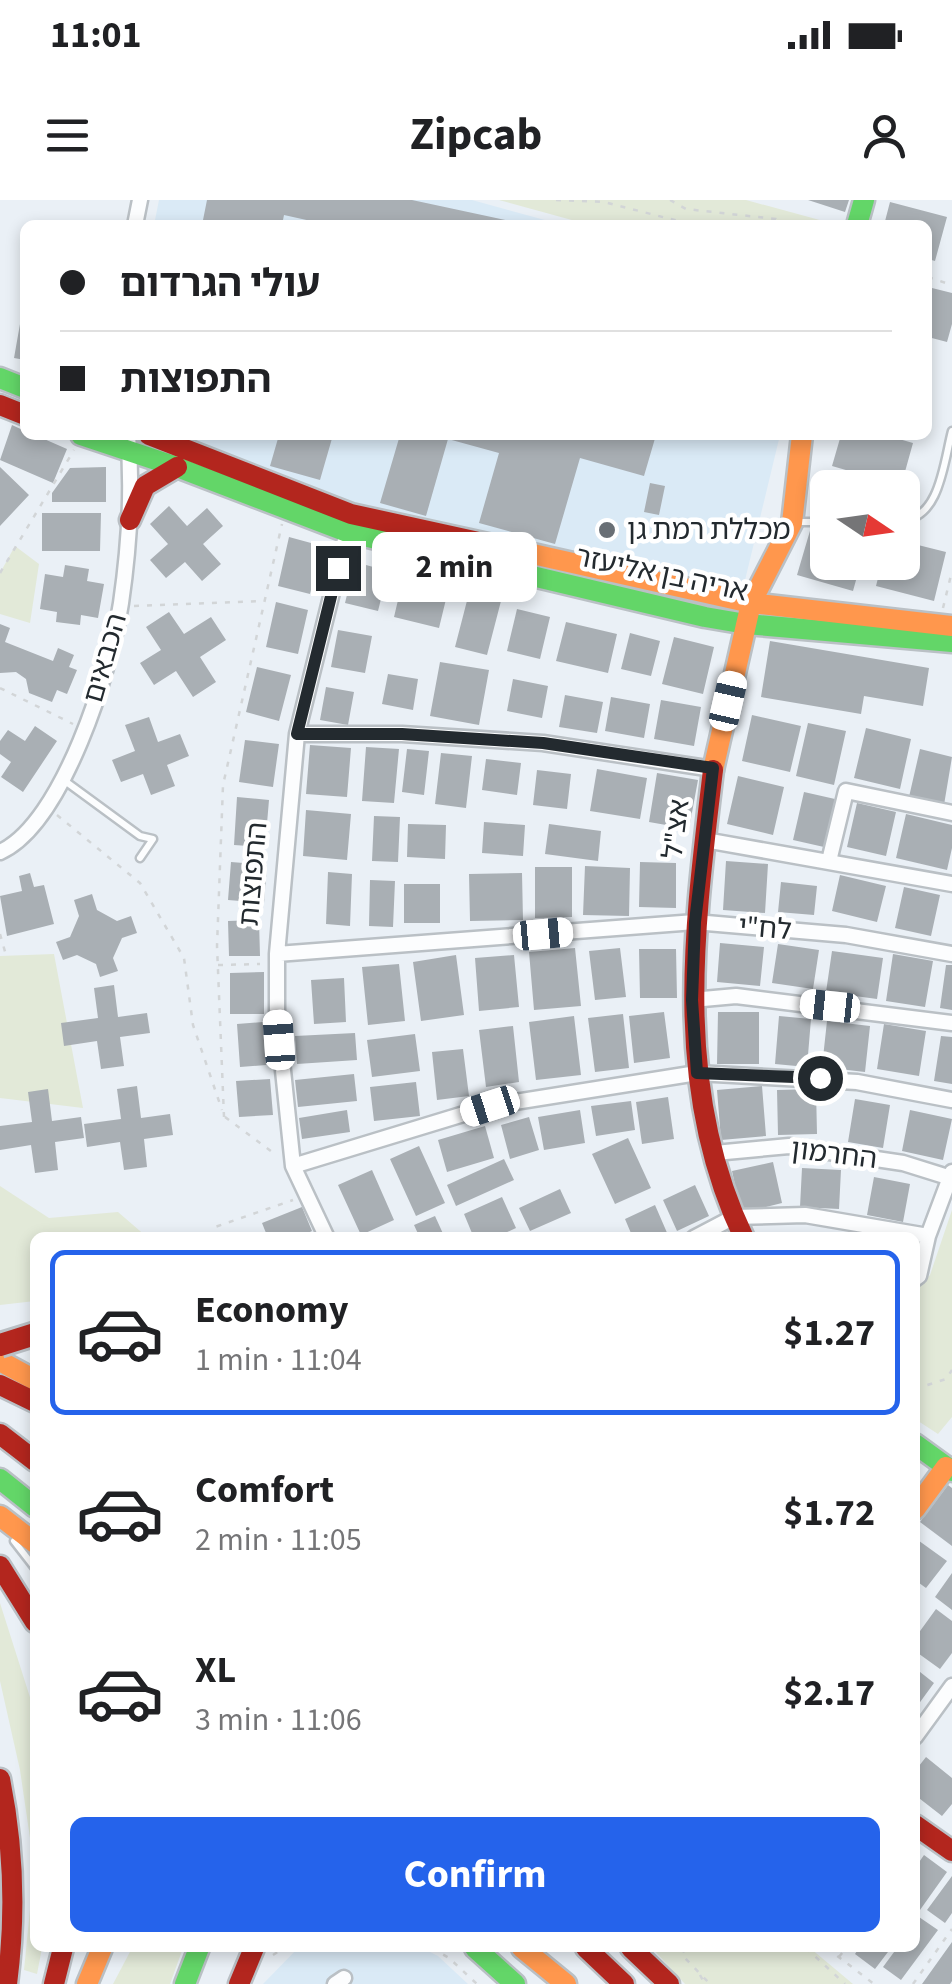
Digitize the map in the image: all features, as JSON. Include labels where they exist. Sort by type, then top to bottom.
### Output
[{"type":"main road","name":"אריה בן אליעזר","points":[[160,440],[349,523]]},
{"type":"main road","name":"אצ\"ל","points":[[739,1228],[715,1152],[697,1073],[692,1000],[695,922],[713,768],[748,613],[792,522],[801,440]]},
{"type":"main road","name":"אריה בן אליעזר","points":[[128,443],[177,467],[286,508],[705,617],[748,613],[948,631]]},
{"type":"main road","points":[[130,520],[144,486],[177,467]]},
{"type":"main road","points":[[0,1330],[30,1340]]},
{"type":"main road","points":[[0,1344],[30,1335]]},
{"type":"main road","points":[[0,1362],[30,1377]]},
{"type":"main road","points":[[0,1385],[30,1400]]},
{"type":"main road","points":[[0,1434],[30,1457]]},
{"type":"main road","points":[[920,1448],[949,1469],[920,1503]]},
{"type":"main road","points":[[0,1480],[30,1502]]},
{"type":"main road","points":[[0,1516],[30,1540]]},
{"type":"main road","points":[[0,1566],[30,1614]]},
{"type":"main road","points":[[0,1780],[14,1893],[7,1984]]},
{"type":"main road","points":[[920,1829],[952,1851]]},
{"type":"main road","points":[[54,1984],[61,1952]]},
{"type":"main road","points":[[87,1984],[100,1952]]},
{"type":"main road","points":[[185,1984],[197,1952]]},
{"type":"main road","points":[[239,1984],[252,1952]]},
{"type":"main road","points":[[480,1952],[516,1984]]},
{"type":"main road","points":[[527,1952],[566,1984]]},
{"type":"main road","points":[[540,1952],[574,1984]]},
{"type":"main road","points":[[590,1952],[624,1984]]},
{"type":"main road","points":[[639,1952],[670,1984]]},
{"type":"street","name":"הכבאים","points":[[0,852],[47,807],[65,781],[106,667],[120,606],[130,520],[128,443]]},
{"type":"street","name":"התפוצות","points":[[324,1232],[293,1166],[284,1094],[277,958],[297,734],[349,523]]},
{"type":"street","points":[[297,734],[402,734],[543,743],[713,768]]},
{"type":"street","points":[[829,861],[846,791],[952,814]]},
{"type":"street","points":[[706,840],[952,884]]},
{"type":"street","name":"לח\"י","points":[[277,958],[695,922],[846,935],[952,954]]},
{"type":"street","points":[[692,1000],[736,996],[952,1023]]},
{"type":"street","points":[[293,1166],[490,1106],[697,1073],[857,1082],[952,1100]]},
{"type":"street","name":"החרמון","points":[[715,1152],[789,1146],[903,1163],[951,1178]]},
{"type":"street","points":[[920,1272],[952,1169]]},
{"type":"street","points":[[739,1228],[805,1215],[905,1232]]},
{"type":"street","points":[[920,1235],[928,1236]]},
{"type":"street","points":[[920,1730],[952,1686]]},
{"type":"lane","points":[[920,518],[932,502],[952,431]]},
{"type":"lane","points":[[792,522],[810,522]]},
{"type":"lane","points":[[65,781],[140,836],[153,838],[140,858]]},
{"type":"lane","points":[[0,1525],[30,1562]]},
{"type":"path","points":[[556,200],[604,202],[674,220]]},
{"type":"path","points":[[670,200],[686,209],[777,220]]},
{"type":"path","points":[[0,573],[79,440]]},
{"type":"path","points":[[224,1117],[218,966],[224,785],[286,508]]},
{"type":"path","points":[[948,631],[952,571]]},
{"type":"path","points":[[120,606],[263,601]]},
{"type":"path","points":[[0,688],[84,729]]},
{"type":"path","points":[[47,807],[140,883],[184,958],[193,1025],[224,1117],[293,1166]]},
{"type":"path","points":[[0,934],[6,956]]},
{"type":"path","points":[[218,966],[277,958]]},
{"type":"path","points":[[213,1232],[214,1227],[307,1196]]},
{"type":"path","points":[[920,1389],[946,1379],[952,1370]]},
{"type":"path","points":[[912,1984],[952,1929]]},
{"type":"path","points":[[437,1952],[476,1984]]},
{"type":"path","points":[[683,1952],[708,1984]]},
{"type":"path","points":[[810,1952],[845,1984]]},
{"type":"path","points":[[832,1952],[874,1984]]},
{"type":"path","points":[[839,1957],[843,1952]]},
{"type":"shaded area","points":[[159,200],[472,200],[545,220],[155,220]]},
{"type":"shaded area","name":"מכללת רמת גן","points":[[188,440],[779,440],[740,601],[356,505]]},
{"type":"shaded area","points":[[294,1952],[430,1952],[468,1984],[263,1984]]},
{"type":"green space","points":[[499,200],[746,200],[820,220],[572,220]]},
{"type":"green space","points":[[15,546],[39,564],[30,623],[0,614],[0,573]]},
{"type":"green space","points":[[54,954],[83,1108],[0,1098],[0,956]]},
{"type":"green space","points":[[0,1186],[49,1218],[118,1212],[141,1232],[30,1232],[30,1302],[0,1305]]},
{"type":"green space","points":[[952,1210],[952,1417],[938,1434],[920,1422],[920,1284],[930,1275]]},
{"type":"green space","points":[[0,1603],[30,1697],[30,1838],[20,1770],[0,1681]]},
{"type":"green space","points":[[30,1909],[30,1952],[41,1952],[37,1974],[24,1970]]},
{"type":"green space","points":[[130,1952],[182,1952],[170,1984],[113,1984]]},
{"type":"green space","points":[[656,1952],[815,1952],[853,1984],[685,1984]]},
{"type":"building","points":[[207,200],[412,200],[505,220],[306,220],[284,215],[283,220],[203,220]]},
{"type":"building","points":[[808,200],[849,200],[845,212]]},
{"type":"building","points":[[890,202],[947,217],[935,261],[932,220],[885,220]]},
{"type":"building","points":[[932,288],[952,293],[952,324],[947,342],[932,338]]},
{"type":"building","points":[[20,324],[20,359],[14,358]]},
{"type":"building","points":[[12,425],[20,429],[20,440],[46,440],[67,449],[53,483],[0,460]]},
{"type":"building","points":[[278,440],[332,440],[320,480],[270,466]]},
{"type":"building","points":[[399,440],[448,440],[426,516],[380,503]]},
{"type":"building","points":[[452,440],[655,440],[644,476],[580,458],[555,544],[479,523],[499,453]]},
{"type":"building","points":[[840,440],[913,443],[905,470],[846,470],[832,466]]},
{"type":"building","points":[[0,467],[29,495],[0,526]]},
{"type":"building","points":[[106,467],[106,502],[52,502],[52,493],[70,468]]},
{"type":"building","points":[[650,483],[665,486],[659,515],[644,512]]},
{"type":"building","points":[[169,506],[187,526],[207,508],[223,526],[203,544],[221,564],[202,581],[185,562],[166,578],[150,560],[168,544],[150,524]]},
{"type":"building","points":[[42,513],[101,513],[100,551],[42,551]]},
{"type":"building","points":[[810,531],[810,579],[797,575]]},
{"type":"building","points":[[289,537],[322,546],[310,594],[278,586]]},
{"type":"building","points":[[920,546],[946,552],[934,601],[876,586],[878,580],[920,580]]},
{"type":"building","points":[[355,562],[388,571],[378,611],[345,603]]},
{"type":"building","points":[[65,565],[89,569],[87,581],[104,584],[98,618],[81,615],[80,625],[56,622],[57,612],[40,609],[45,574],[63,577]]},
{"type":"building","points":[[403,579],[448,591],[439,628],[394,617]]},
{"type":"building","points":[[814,580],[856,580],[853,591]]},
{"type":"building","points":[[469,593],[501,601],[487,655],[455,647]]},
{"type":"building","points":[[276,602],[308,610],[298,654],[266,647]]},
{"type":"building","points":[[517,609],[550,617],[540,659],[507,651]]},
{"type":"building","points":[[169,612],[184,634],[211,617],[226,640],[200,657],[216,682],[193,697],[176,671],[154,685],[140,663],[161,650],[146,627]]},
{"type":"building","points":[[566,622],[617,634],[608,673],[556,661]]},
{"type":"building","points":[[0,624],[10,628],[5,642],[53,661],[58,648],[74,655],[69,667],[77,670],[67,694],[57,690],[52,702],[29,693],[26,679],[16,672],[0,673]]},
{"type":"building","points":[[338,630],[372,636],[365,673],[331,667]]},
{"type":"building","points":[[630,633],[660,641],[651,676],[621,669]]},
{"type":"building","points":[[674,637],[714,647],[703,694],[662,684]]},
{"type":"building","points":[[770,641],[929,668],[923,706],[864,696],[861,714],[761,697]]},
{"type":"building","points":[[440,662],[489,670],[479,725],[430,716]]},
{"type":"building","points":[[257,667],[291,675],[279,721],[246,712]]},
{"type":"building","points":[[388,674],[418,679],[413,710],[382,704]]},
{"type":"building","points":[[513,679],[548,686],[542,718],[507,711]]},
{"type":"building","points":[[326,687],[354,692],[348,725],[320,720]]},
{"type":"building","points":[[565,695],[603,702],[597,733],[559,727]]},
{"type":"building","points":[[611,697],[650,704],[644,738],[605,731]]},
{"type":"building","points":[[661,700],[701,707],[694,746],[654,739]]},
{"type":"building","points":[[752,715],[801,726],[790,772],[742,761]]},
{"type":"building","points":[[149,717],[158,742],[180,734],[189,756],[167,765],[175,786],[151,795],[143,774],[121,782],[112,760],[135,751],[125,725]]},
{"type":"building","points":[[808,723],[846,731],[834,785],[796,776]]},
{"type":"building","points":[[35,726],[57,741],[23,792],[1,777],[11,762],[0,754],[0,741],[8,730],[25,741]]},
{"type":"building","points":[[866,728],[911,739],[900,789],[854,778]]},
{"type":"building","points":[[245,740],[279,744],[273,787],[239,782]]},
{"type":"building","points":[[310,745],[351,748],[347,797],[306,794]]},
{"type":"building","points":[[366,747],[399,749],[394,803],[362,801]]},
{"type":"building","points":[[407,749],[429,751],[424,795],[402,792]]},
{"type":"building","points":[[920,749],[952,757],[944,805],[909,797]]},
{"type":"building","points":[[441,753],[472,756],[466,808],[435,804]]},
{"type":"building","points":[[486,759],[521,763],[517,795],[482,790]]},
{"type":"building","points":[[597,769],[647,778],[640,819],[590,811]]},
{"type":"building","points":[[537,770],[571,774],[567,809],[533,805]]},
{"type":"building","points":[[657,773],[698,780],[689,829],[649,822]]},
{"type":"building","points":[[738,776],[784,787],[773,835],[727,824]]},
{"type":"building","points":[[804,792],[835,799],[824,847],[793,840]]},
{"type":"building","points":[[237,797],[269,800],[265,847],[234,845]]},
{"type":"building","points":[[857,803],[896,812],[886,856],[847,847]]},
{"type":"building","points":[[306,810],[351,814],[347,860],[303,856]]},
{"type":"building","points":[[906,814],[952,825],[947,870],[896,858]]},
{"type":"building","points":[[374,816],[400,817],[398,862],[372,861]]},
{"type":"building","points":[[484,822],[525,825],[523,856],[482,853]]},
{"type":"building","points":[[408,824],[446,825],[445,859],[407,857]]},
{"type":"building","points":[[549,824],[601,831],[598,861],[545,854]]},
{"type":"building","points":[[726,861],[768,864],[765,913],[723,910]]},
{"type":"building","points":[[231,862],[267,865],[264,903],[228,900]]},
{"type":"building","points":[[640,862],[676,863],[676,908],[639,907]]},
{"type":"building","points":[[585,866],[630,868],[629,916],[583,915]]},
{"type":"building","points":[[535,867],[572,867],[572,917],[535,918]]},
{"type":"building","points":[[328,872],[352,874],[350,926],[326,924]]},
{"type":"building","points":[[30,873],[34,887],[44,885],[54,924],[7,936],[0,896],[22,891],[19,876]]},
{"type":"building","points":[[522,873],[523,920],[470,921],[469,874]]},
{"type":"building","points":[[840,875],[886,886],[877,922],[832,911]]},
{"type":"building","points":[[370,880],[395,881],[393,927],[369,926]]},
{"type":"building","points":[[781,882],[817,886],[814,915],[778,912]]},
{"type":"building","points":[[404,884],[440,884],[440,923],[404,923]]},
{"type":"building","points":[[904,887],[940,895],[931,936],[895,928]]},
{"type":"building","points":[[92,894],[97,910],[117,921],[131,916],[137,933],[122,938],[113,958],[118,971],[100,977],[96,964],[77,955],[63,960],[56,942],[70,937],[79,916],[74,900]]},
{"type":"building","points":[[259,920],[260,956],[229,956],[228,921]]},
{"type":"building","points":[[720,943],[764,947],[760,986],[717,982]]},
{"type":"building","points":[[778,944],[819,950],[813,989],[772,983]]},
{"type":"building","points":[[575,948],[581,1006],[534,1010],[529,952]]},
{"type":"building","points":[[620,948],[626,997],[595,1000],[589,951]]},
{"type":"building","points":[[639,949],[676,949],[677,998],[640,998]]},
{"type":"building","points":[[832,951],[883,958],[877,999],[826,992]]},
{"type":"building","points":[[893,954],[933,961],[925,1007],[886,1001]]},
{"type":"building","points":[[456,955],[464,1015],[421,1021],[413,962]]},
{"type":"building","points":[[514,955],[519,1007],[479,1011],[475,958]]},
{"type":"building","points":[[399,964],[405,1021],[368,1025],[362,967]]},
{"type":"building","points":[[946,965],[952,965],[952,1010],[940,1008]]},
{"type":"building","points":[[264,972],[264,1014],[230,1014],[230,973]]},
{"type":"building","points":[[344,978],[346,1022],[314,1024],[311,980]]},
{"type":"building","points":[[114,985],[118,1017],[147,1013],[150,1033],[120,1037],[124,1066],[101,1069],[97,1041],[64,1046],[61,1023],[98,1018],[94,988]]},
{"type":"building","points":[[664,1012],[670,1058],[634,1063],[629,1016]]},
{"type":"building","points":[[718,1012],[759,1012],[759,1064],[717,1064]]},
{"type":"building","points":[[623,1014],[629,1068],[595,1072],[588,1018]]},
{"type":"building","points":[[574,1016],[581,1075],[536,1080],[529,1022]]},
{"type":"building","points":[[779,1016],[811,1019],[807,1067],[775,1064]]},
{"type":"building","points":[[827,1021],[870,1026],[865,1072],[822,1067]]},
{"type":"building","points":[[263,1022],[266,1065],[240,1067],[237,1024]]},
{"type":"building","points":[[884,1024],[926,1031],[919,1076],[877,1069]]},
{"type":"building","points":[[513,1026],[519,1082],[486,1087],[479,1030]]},
{"type":"building","points":[[355,1033],[357,1060],[297,1064],[295,1036]]},
{"type":"building","points":[[415,1034],[420,1071],[372,1077],[367,1040]]},
{"type":"building","points":[[941,1036],[952,1037],[952,1084],[934,1081]]},
{"type":"building","points":[[463,1049],[469,1096],[437,1100],[432,1052]]},
{"type":"building","points":[[354,1074],[357,1101],[298,1107],[295,1080]]},
{"type":"building","points":[[270,1079],[273,1115],[239,1117],[236,1081]]},
{"type":"building","points":[[416,1082],[420,1116],[374,1121],[370,1087]]},
{"type":"building","points":[[137,1086],[141,1118],[170,1114],[173,1135],[144,1139],[147,1167],[124,1170],[120,1142],[87,1147],[84,1124],[121,1119],[117,1089]]},
{"type":"building","points":[[762,1086],[766,1136],[721,1140],[717,1090]]},
{"type":"building","points":[[48,1089],[52,1121],[81,1117],[84,1138],[55,1142],[58,1170],[35,1173],[31,1145],[0,1150],[0,1126],[32,1122],[28,1092]]},
{"type":"building","points":[[816,1089],[817,1134],[778,1135],[777,1090]]},
{"type":"building","points":[[668,1097],[674,1139],[642,1144],[636,1102]]},
{"type":"building","points":[[855,1099],[890,1105],[883,1148],[848,1142]]},
{"type":"building","points":[[631,1101],[635,1130],[596,1136],[591,1106]]},
{"type":"building","points":[[347,1110],[350,1132],[302,1139],[299,1118]]},
{"type":"building","points":[[580,1110],[585,1143],[544,1150],[538,1117]]},
{"type":"building","points":[[910,1110],[952,1119],[943,1160],[902,1151]]},
{"type":"building","points":[[529,1117],[539,1150],[510,1159],[501,1125]]},
{"type":"building","points":[[485,1126],[494,1158],[447,1172],[438,1140]]},
{"type":"building","points":[[628,1138],[651,1188],[615,1204],[592,1154]]},
{"type":"building","points":[[419,1146],[445,1203],[416,1216],[390,1159]]},
{"type":"building","points":[[504,1159],[514,1180],[456,1206],[447,1185]]},
{"type":"building","points":[[773,1162],[782,1203],[741,1213],[732,1171]]},
{"type":"building","points":[[802,1168],[841,1170],[839,1209],[800,1207]]},
{"type":"building","points":[[372,1170],[394,1220],[360,1232],[338,1185]]},
{"type":"building","points":[[874,1177],[910,1184],[903,1222],[867,1215]]},
{"type":"building","points":[[695,1185],[709,1216],[677,1231],[663,1200]]},
{"type":"building","points":[[560,1189],[571,1213],[530,1231],[519,1208]]},
{"type":"building","points":[[502,1197],[516,1228],[507,1232],[472,1232],[464,1214]]},
{"type":"building","points":[[655,1205],[667,1232],[630,1232],[625,1219]]},
{"type":"building","points":[[302,1207],[312,1231],[266,1232],[262,1223]]},
{"type":"building","points":[[435,1216],[442,1232],[417,1232],[414,1225]]},
{"type":"building","points":[[948,1485],[952,1488],[952,1546],[920,1522]]},
{"type":"building","points":[[920,1542],[947,1561],[926,1588],[920,1584]]},
{"type":"building","points":[[952,1573],[952,1610],[935,1597]]},
{"type":"building","points":[[936,1609],[952,1621],[952,1653],[940,1669],[920,1655],[920,1631]]},
{"type":"building","points":[[920,1672],[934,1683],[920,1702]]},
{"type":"building","points":[[926,1757],[952,1778],[952,1804],[942,1816],[920,1799],[920,1765]]},
{"type":"building","points":[[924,1855],[947,1872],[920,1910],[920,1861]]},
{"type":"building","points":[[952,1876],[952,1913],[945,1923],[927,1910]]},
{"type":"building","points":[[920,1918],[938,1930],[901,1980],[883,1967],[894,1952],[920,1952]]},
{"type":"building","points":[[952,1942],[950,1984],[922,1984]]},
{"type":"building","points":[[856,1952],[888,1952],[875,1969]]},
{"type":"traffic: fast","points":[[858,220],[864,200]]},
{"type":"traffic: fast","points":[[0,378],[20,386]]},
{"type":"traffic: fast","points":[[96,440],[347,532],[705,617],[952,642]]},
{"type":"traffic: fast","points":[[920,1448],[952,1471]]},
{"type":"traffic: fast","points":[[0,1479],[30,1503]]},
{"type":"traffic: fast","points":[[185,1984],[197,1952]]},
{"type":"traffic: fast","points":[[479,1952],[515,1984]]},
{"type":"traffic: slow","points":[[713,770],[751,603],[792,523],[801,440]]},
{"type":"traffic: slow","points":[[506,548],[751,603],[952,626]]},
{"type":"traffic: slow","points":[[0,1361],[30,1377]]},
{"type":"traffic: slow","points":[[920,1502],[946,1467]]},
{"type":"traffic: slow","points":[[0,1516],[30,1539]]},
{"type":"traffic: slow","points":[[87,1984],[100,1952]]},
{"type":"traffic: slow","points":[[527,1952],[566,1984]]},
{"type":"traffic: jam","points":[[0,405],[20,413]]},
{"type":"traffic: jam","points":[[162,440],[351,514],[506,548]]},
{"type":"traffic: jam","points":[[130,520],[145,486],[177,467]]},
{"type":"traffic: jam","points":[[713,770],[695,948],[694,1007],[706,1124],[721,1181],[742,1232]]},
{"type":"traffic: jam","points":[[0,1345],[30,1336]]},
{"type":"traffic: jam","points":[[0,1385],[30,1400]]},
{"type":"traffic: jam","points":[[0,1434],[30,1457]]},
{"type":"traffic: jam","points":[[0,1566],[30,1614]]},
{"type":"traffic: jam","points":[[0,1779],[12,1882],[7,1984]]},
{"type":"traffic: jam","points":[[920,1829],[952,1851]]},
{"type":"traffic: jam","points":[[54,1984],[62,1952]]},
{"type":"traffic: jam","points":[[239,1984],[252,1952]]},
{"type":"traffic: jam","points":[[590,1952],[624,1984]]},
{"type":"traffic: jam","points":[[635,1952],[669,1984]]},
{"type":"place","name":"מכללת רמת גן","points":[[607,530]]},
{"type":"route","points":[[338,568],[297,734],[402,734],[543,743],[713,768],[695,922],[692,1000],[697,1073],[820,1078]]}]
